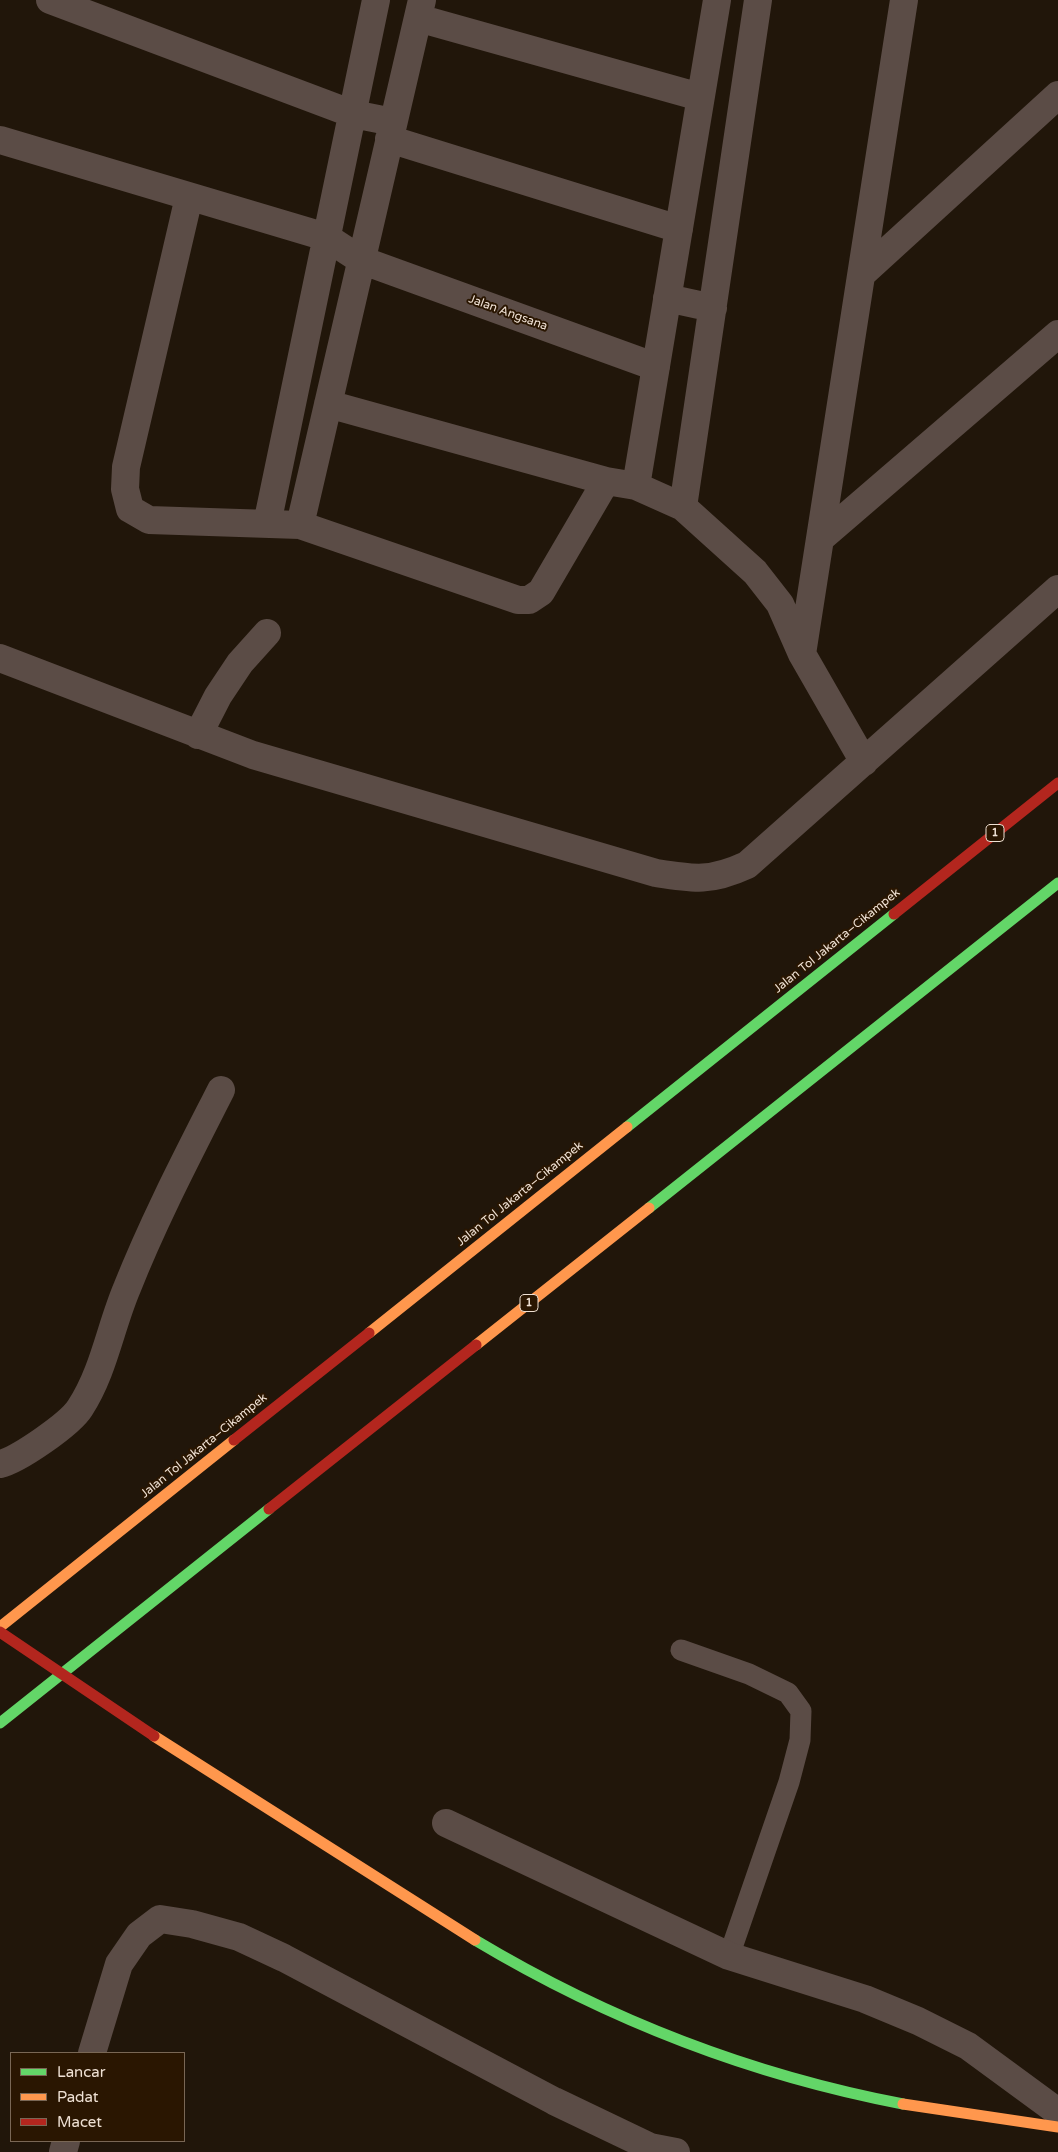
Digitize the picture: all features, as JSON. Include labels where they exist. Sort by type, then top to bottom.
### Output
[{"type":"main road","name":"Jalan Tol Jakarta–Cikampek","points":[[0,1626],[1058,783]]},
{"type":"main road","name":"1","points":[[0,1723],[1058,883]]},
{"type":"main road","points":[[0,1632],[154,1736],[480,1944],[552,1984],[620,2016],[717,2054],[772,2073],[828,2088],[929,2109],[1058,2128]]},
{"type":"street","points":[[50,0],[353,114],[391,131],[679,229]]},
{"type":"street","points":[[267,524],[376,0]]},
{"type":"street","points":[[636,486],[716,0]]},
{"type":"street","points":[[683,507],[758,0]]},
{"type":"street","points":[[802,654],[903,0]]},
{"type":"street","points":[[300,525],[420,9],[700,97]]},
{"type":"street","points":[[862,274],[1058,96]]},
{"type":"street","name":"Jalan Angsana","points":[[0,140],[326,237],[361,260],[656,367]]},
{"type":"street","points":[[189,197],[126,467],[125,488],[130,509],[149,520],[300,525],[518,600],[529,600],[541,592],[606,481]]},
{"type":"street","points":[[667,298],[713,308]]},
{"type":"street","points":[[820,539],[1058,334]]},
{"type":"street","points":[[328,404],[606,481],[636,486],[683,507],[755,572],[780,604],[802,654],[864,762]]},
{"type":"street","points":[[0,658],[254,755],[656,873],[698,879],[729,873],[747,865],[1058,590]]},
{"type":"street","points":[[198,734],[218,696],[240,663],[267,633]]},
{"type":"street","points":[[0,1464],[38,1443],[79,1410],[95,1381],[107,1349],[118,1310],[143,1249],[221,1090]]},
{"type":"street","points":[[446,1823],[729,1956],[865,1999],[918,2021],[968,2046],[1058,2112]]},
{"type":"street","points":[[92,2052],[119,1964],[138,1935],[160,1919],[192,1924],[239,1937],[284,1958],[554,2101],[658,2150]]},
{"type":"lane","points":[[681,1650],[749,1674],[788,1693],[801,1711],[800,1740],[789,1782],[729,1956]]},
{"type":"traffic: fast","points":[[649,1208],[1058,883]]},
{"type":"traffic: fast","points":[[627,1127],[894,914]]},
{"type":"traffic: fast","points":[[0,1723],[269,1509]]},
{"type":"traffic: fast","points":[[475,1940],[525,1969],[576,1995],[681,2041],[791,2077],[846,2092],[903,2104]]},
{"type":"traffic: slow","points":[[369,1333],[627,1127]]},
{"type":"traffic: slow","points":[[476,1345],[649,1208]]},
{"type":"traffic: slow","points":[[0,1627],[234,1440]]},
{"type":"traffic: slow","points":[[154,1736],[475,1940]]},
{"type":"traffic: slow","points":[[903,2104],[1058,2127]]},
{"type":"traffic: jam","points":[[894,914],[1058,783]]},
{"type":"traffic: jam","points":[[234,1440],[369,1333]]},
{"type":"traffic: jam","points":[[269,1509],[476,1345]]},
{"type":"traffic: jam","points":[[0,1632],[154,1736]]}]
